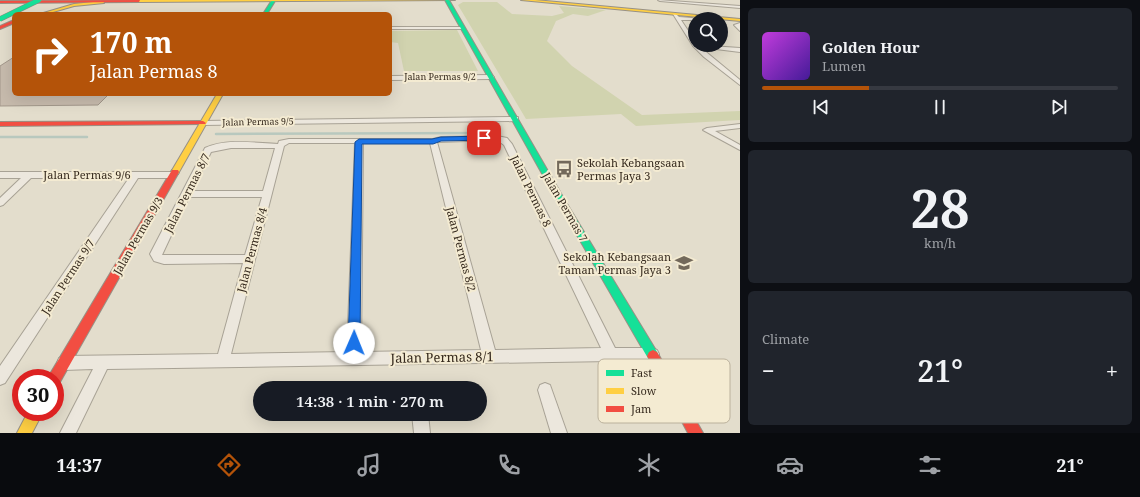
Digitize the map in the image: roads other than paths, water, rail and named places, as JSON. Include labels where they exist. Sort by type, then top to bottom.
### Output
[{"type":"main road","points":[[19,12],[39,0]]},
{"type":"main road","name":"Jalan Permas 7","points":[[447,0],[563,204],[655,359]]},
{"type":"main road","points":[[0,2],[453,0]]},
{"type":"main road","points":[[523,0],[739,21]]},
{"type":"main road","points":[[555,0],[739,21]]},
{"type":"main road","points":[[15,12],[28,1]]},
{"type":"main road","points":[[39,12],[49,1]]},
{"type":"main road","points":[[17,12],[49,1]]},
{"type":"main road","points":[[266,12],[273,1]]},
{"type":"main road","points":[[17,12],[27,8],[39,12],[74,5],[103,2]]},
{"type":"main road","points":[[1,23],[12,15]]},
{"type":"main road","points":[[1,23],[12,16]]},
{"type":"main road","points":[[1,23],[12,21]]},
{"type":"main road","points":[[1,23],[12,24]]},
{"type":"main road","name":"Jalan Permas 9/3","points":[[60,369],[219,96]]},
{"type":"main road","name":"Jalan Permas 9/5","points":[[0,124],[203,123]]},
{"type":"main road","points":[[24,433],[31,421]]},
{"type":"main road","name":"Jalan Permas 7","points":[[690,423],[696,433]]},
{"type":"street","points":[[660,0],[740,7]]},
{"type":"street","points":[[691,0],[724,6]]},
{"type":"street","points":[[677,16],[688,18]]},
{"type":"street","points":[[677,16],[688,34]]},
{"type":"street","points":[[739,21],[740,30]]},
{"type":"street","points":[[392,28],[462,28]]},
{"type":"street","points":[[728,48],[740,50]]},
{"type":"street","points":[[702,52],[740,83]]},
{"type":"street","name":"Jalan Permas 9/2","points":[[392,78],[491,77]]},
{"type":"street","name":"Jalan Permas 9/5","points":[[203,123],[515,119]]},
{"type":"street","points":[[740,126],[707,130],[740,148]]},
{"type":"street","name":"Jalan Permas 8","points":[[282,144],[433,141],[441,139],[497,138],[504,140],[508,144],[611,355]]},
{"type":"street","name":"Jalan Permas 8/2","points":[[433,141],[490,357]]},
{"type":"street","points":[[354,359],[359,142]]},
{"type":"street","name":"Jalan Permas 8/4","points":[[223,360],[282,144]]},
{"type":"street","name":"Jalan Permas 8/7","points":[[250,260],[173,260],[158,258],[156,254],[206,153],[212,148],[223,146],[282,144]]},
{"type":"street","name":"Jalan Permas 9/6","points":[[0,175],[173,175]]},
{"type":"street","points":[[0,203],[29,175]]},
{"type":"street","name":"Jalan Permas 9/7","points":[[0,378],[135,175]]},
{"type":"street","points":[[186,194],[268,194]]},
{"type":"street","name":"Jalan Permas 8/1","points":[[64,363],[652,354]]},
{"type":"street","points":[[68,433],[103,363]]},
{"type":"street","points":[[545,390],[559,433]]},
{"type":"street","points":[[421,421],[422,433]]},
{"type":"waterway","points":[[216,134],[488,133]]},
{"type":"waterway","points":[[0,137],[87,137]]},
{"type":"place","name":"Sekolah Kebangsaan Permas Jaya 3","points":[[564,169]]},
{"type":"place","name":"Sekolah Kebangsaan Taman Permas Jaya 3","points":[[684,263]]}]
